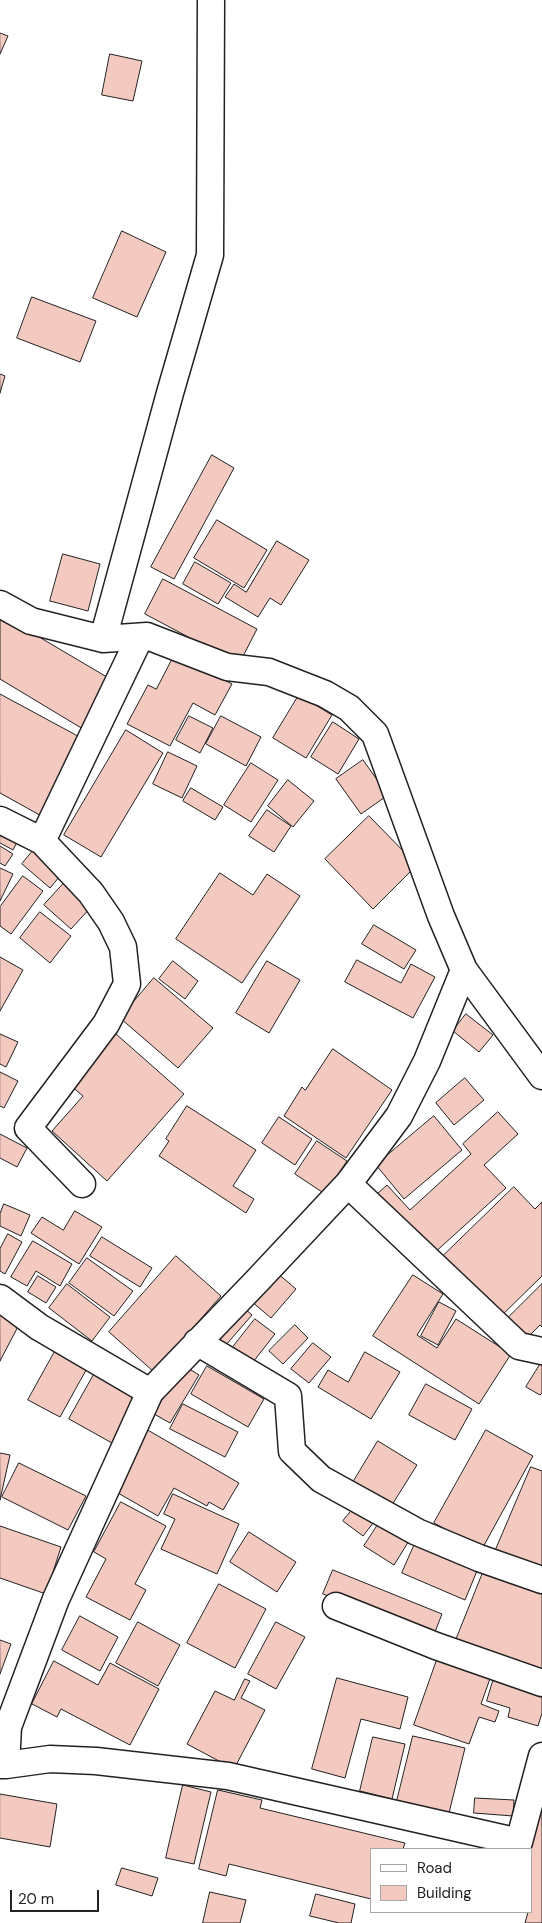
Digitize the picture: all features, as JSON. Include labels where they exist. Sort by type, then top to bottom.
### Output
[{"type":"street","points":[[103,639],[167,403],[210,255],[211,0]]},
{"type":"street","points":[[0,604],[31,621],[103,639],[147,636],[228,666],[269,672],[325,694],[349,708],[375,734],[441,916],[464,970],[542,1076]]},
{"type":"street","points":[[42,841],[140,637]]},
{"type":"street","points":[[0,820],[42,841],[91,893],[111,922],[123,947],[127,984],[106,1024],[28,1128],[82,1184]]},
{"type":"street","points":[[464,970],[427,1061],[400,1116],[348,1184],[150,1392],[56,1599],[8,1728],[3,1765],[50,1759],[96,1761],[228,1776],[519,1842],[542,1756]]},
{"type":"street","points":[[348,1184],[519,1346],[542,1351]]},
{"type":"street","points":[[0,1298],[39,1327],[150,1392]]},
{"type":"street","points":[[197,1342],[288,1396],[292,1451],[321,1479],[417,1532],[479,1558],[542,1580]]},
{"type":"street","points":[[336,1606],[436,1646],[542,1683]]},
{"type":"building","points":[[0,33],[8,36],[0,54]]},
{"type":"building","points":[[110,54],[142,61],[133,101],[102,95]]},
{"type":"building","points":[[122,231],[166,252],[137,317],[93,298]]},
{"type":"building","points":[[32,297],[96,321],[80,362],[17,338]]},
{"type":"building","points":[[0,374],[5,376],[0,393]]},
{"type":"building","points":[[212,455],[234,468],[174,579],[151,567]]},
{"type":"building","points":[[217,520],[267,550],[244,588],[194,558]]},
{"type":"building","points":[[277,541],[309,560],[281,605],[270,598],[258,617],[225,597],[234,584],[246,592]]},
{"type":"building","points":[[63,554],[100,564],[88,611],[50,601]]},
{"type":"building","points":[[195,562],[231,583],[218,604],[183,584]]},
{"type":"building","points":[[163,579],[257,629],[239,664],[145,614]]},
{"type":"building","points":[[2,615],[117,683],[88,732],[0,679],[0,619]]},
{"type":"building","points":[[175,654],[232,684],[215,715],[193,703],[170,746],[127,724],[148,685],[156,689]]},
{"type":"building","points":[[0,694],[87,741],[45,818],[0,793]]},
{"type":"building","points":[[299,695],[332,715],[306,758],[273,738]]},
{"type":"building","points":[[189,716],[213,728],[200,753],[176,740]]},
{"type":"building","points":[[221,716],[261,737],[246,766],[206,744]]},
{"type":"building","points":[[333,722],[359,739],[338,774],[311,757]]},
{"type":"building","points":[[126,730],[163,753],[101,857],[64,835]]},
{"type":"building","points":[[168,752],[197,766],[182,798],[153,784]]},
{"type":"building","points":[[363,760],[388,795],[361,814],[336,779]]},
{"type":"building","points":[[251,763],[278,780],[251,822],[224,805]]},
{"type":"building","points":[[288,780],[314,801],[293,827],[268,806]]},
{"type":"building","points":[[191,788],[223,807],[215,820],[183,801]]},
{"type":"building","points":[[267,810],[291,826],[274,852],[249,836]]},
{"type":"building","points":[[369,816],[417,865],[373,909],[325,859]]},
{"type":"building","points":[[0,829],[21,834],[13,850],[0,843]]},
{"type":"building","points":[[0,846],[13,854],[5,866],[0,863]]},
{"type":"building","points":[[37,846],[65,870],[50,888],[22,864]]},
{"type":"building","points":[[0,868],[13,874],[0,901]]},
{"type":"building","points":[[220,873],[253,895],[267,874],[300,896],[242,983],[176,939]]},
{"type":"building","points":[[23,876],[43,891],[11,934],[0,926],[0,907]]},
{"type":"building","points":[[65,882],[92,906],[71,929],[44,905]]},
{"type":"building","points":[[40,912],[71,936],[50,963],[20,938]]},
{"type":"building","points":[[374,925],[416,950],[404,969],[362,944]]},
{"type":"building","points":[[0,957],[23,970],[0,1011]]},
{"type":"building","points":[[357,960],[401,983],[411,964],[435,977],[413,1018],[345,982]]},
{"type":"building","points":[[173,961],[198,981],[185,999],[159,979]]},
{"type":"building","points":[[267,961],[300,980],[269,1033],[236,1013]]},
{"type":"building","points":[[154,978],[213,1028],[178,1068],[120,1018]]},
{"type":"building","points":[[466,1014],[493,1035],[479,1052],[453,1031]]},
{"type":"building","points":[[0,1034],[18,1042],[6,1067],[0,1064]]},
{"type":"building","points":[[116,1034],[184,1094],[107,1181],[52,1131],[83,1096],[70,1085]]},
{"type":"building","points":[[333,1049],[392,1090],[346,1158],[284,1116],[302,1087],[305,1090]]},
{"type":"building","points":[[0,1072],[18,1081],[4,1108],[0,1106]]},
{"type":"building","points":[[465,1078],[484,1100],[454,1125],[436,1103]]},
{"type":"building","points":[[187,1106],[256,1150],[233,1186],[254,1199],[246,1213],[159,1156],[169,1141],[166,1139]]},
{"type":"building","points":[[498,1112],[518,1134],[484,1165],[506,1188],[432,1255],[377,1194],[387,1185],[410,1210],[471,1154],[463,1144]]},
{"type":"building","points":[[434,1116],[462,1150],[404,1199],[376,1165]]},
{"type":"building","points":[[279,1117],[312,1139],[295,1165],[262,1143]]},
{"type":"building","points":[[0,1134],[27,1148],[17,1167],[0,1158]]},
{"type":"building","points":[[317,1141],[347,1161],[325,1194],[295,1174]]},
{"type":"building","points":[[514,1187],[535,1209],[542,1202],[542,1276],[496,1321],[438,1261]]},
{"type":"building","points":[[4,1204],[30,1215],[21,1236],[0,1226],[0,1214]]},
{"type":"building","points":[[75,1211],[102,1227],[79,1264],[31,1233],[42,1217],[63,1230]]},
{"type":"building","points":[[8,1234],[22,1242],[5,1274],[0,1271],[0,1249]]},
{"type":"building","points":[[102,1237],[152,1268],[140,1287],[90,1256]]},
{"type":"building","points":[[33,1241],[72,1264],[60,1286],[36,1271],[27,1286],[11,1277]]},
{"type":"building","points":[[176,1256],[221,1296],[154,1372],[109,1332]]},
{"type":"building","points":[[87,1258],[133,1291],[114,1316],[69,1283]]},
{"type":"building","points":[[276,1272],[296,1289],[271,1318],[251,1301]]},
{"type":"building","points":[[413,1275],[443,1294],[417,1335],[437,1348],[456,1319],[511,1354],[479,1404],[373,1336]]},
{"type":"building","points":[[38,1276],[56,1287],[46,1303],[28,1292]]},
{"type":"building","points":[[67,1284],[110,1317],[92,1341],[49,1308]]},
{"type":"building","points":[[542,1284],[542,1327],[540,1325],[528,1337],[508,1318]]},
{"type":"building","points":[[439,1302],[456,1311],[438,1345],[421,1336]]},
{"type":"building","points":[[0,1305],[23,1317],[0,1361]]},
{"type":"building","points":[[243,1307],[252,1315],[225,1346],[216,1338]]},
{"type":"building","points":[[255,1319],[275,1334],[253,1362],[233,1347]]},
{"type":"building","points":[[295,1325],[308,1338],[283,1364],[269,1351]]},
{"type":"building","points":[[313,1343],[331,1357],[309,1383],[291,1369]]},
{"type":"building","points":[[58,1346],[90,1363],[60,1417],[28,1400]]},
{"type":"building","points":[[365,1352],[400,1372],[371,1419],[318,1387],[328,1370],[348,1382]]},
{"type":"building","points":[[542,1361],[542,1393],[540,1395],[526,1387]]},
{"type":"building","points":[[183,1365],[199,1375],[170,1423],[154,1414]]},
{"type":"building","points":[[207,1366],[264,1399],[248,1427],[191,1394]]},
{"type":"building","points":[[97,1369],[140,1393],[112,1443],[69,1419]]},
{"type":"building","points":[[426,1384],[472,1409],[455,1440],[409,1415]]},
{"type":"building","points":[[183,1404],[238,1432],[225,1457],[170,1429]]},
{"type":"building","points":[[146,1429],[239,1483],[223,1510],[209,1502],[207,1506],[174,1488],[158,1516],[111,1489]]},
{"type":"building","points":[[486,1430],[533,1456],[482,1549],[434,1523]]},
{"type":"building","points":[[378,1441],[417,1465],[390,1508],[352,1484]]},
{"type":"building","points":[[0,1453],[10,1455],[0,1500]]},
{"type":"building","points":[[19,1463],[86,1496],[68,1530],[2,1497]]},
{"type":"building","points":[[531,1467],[542,1471],[542,1574],[494,1554]]},
{"type":"building","points":[[173,1494],[239,1524],[217,1574],[161,1549],[175,1519],[164,1514]]},
{"type":"building","points":[[121,1502],[166,1526],[135,1584],[146,1590],[130,1620],[86,1597],[106,1559],[94,1552]]},
{"type":"building","points":[[358,1503],[377,1518],[363,1536],[343,1521]]},
{"type":"building","points":[[383,1517],[412,1536],[394,1565],[364,1546]]},
{"type":"building","points":[[0,1526],[61,1547],[46,1594],[0,1578]]},
{"type":"building","points":[[249,1532],[296,1562],[277,1592],[230,1562]]},
{"type":"building","points":[[417,1539],[479,1566],[465,1600],[402,1573]]},
{"type":"building","points":[[486,1565],[542,1592],[542,1680],[454,1645]]},
{"type":"building","points":[[333,1570],[442,1614],[433,1637],[323,1594]]},
{"type":"building","points":[[219,1584],[266,1609],[235,1668],[187,1643]]},
{"type":"building","points":[[80,1616],[118,1637],[100,1671],[62,1650]]},
{"type":"building","points":[[138,1622],[180,1645],[158,1686],[116,1663]]},
{"type":"building","points":[[276,1622],[305,1637],[276,1689],[248,1674]]},
{"type":"building","points":[[0,1640],[11,1644],[0,1674]]},
{"type":"building","points":[[439,1654],[492,1673],[481,1704],[499,1711],[495,1722],[479,1717],[469,1744],[414,1725]]},
{"type":"building","points":[[54,1661],[98,1685],[110,1663],[159,1689],[130,1745],[61,1709],[57,1717],[32,1704]]},
{"type":"building","points":[[337,1678],[408,1697],[400,1729],[361,1719],[345,1778],[312,1769]]},
{"type":"building","points":[[494,1678],[542,1693],[542,1713],[538,1726],[508,1717],[510,1708],[487,1701]]},
{"type":"building","points":[[245,1679],[250,1681],[241,1698],[265,1710],[234,1769],[187,1744],[215,1691],[234,1700]]},
{"type":"building","points":[[413,1736],[465,1748],[449,1813],[397,1801]]},
{"type":"building","points":[[373,1737],[405,1744],[392,1799],[360,1791]]},
{"type":"building","points":[[183,1785],[211,1792],[194,1864],[166,1858]]},
{"type":"building","points":[[218,1790],[262,1800],[260,1808],[405,1843],[403,1848],[370,1848],[370,1899],[229,1864],[226,1876],[199,1869]]},
{"type":"building","points":[[0,1794],[57,1804],[50,1847],[0,1838]]},
{"type":"building","points":[[475,1798],[514,1800],[513,1816],[474,1813]]},
{"type":"building","points":[[540,1812],[542,1813],[542,1923],[525,1923],[528,1913],[532,1913],[531,1848]]},
{"type":"building","points":[[122,1868],[158,1878],[152,1896],[116,1885]]},
{"type":"building","points":[[210,1892],[246,1900],[240,1923],[203,1923]]},
{"type":"building","points":[[316,1894],[355,1904],[351,1923],[339,1923],[310,1916]]}]
